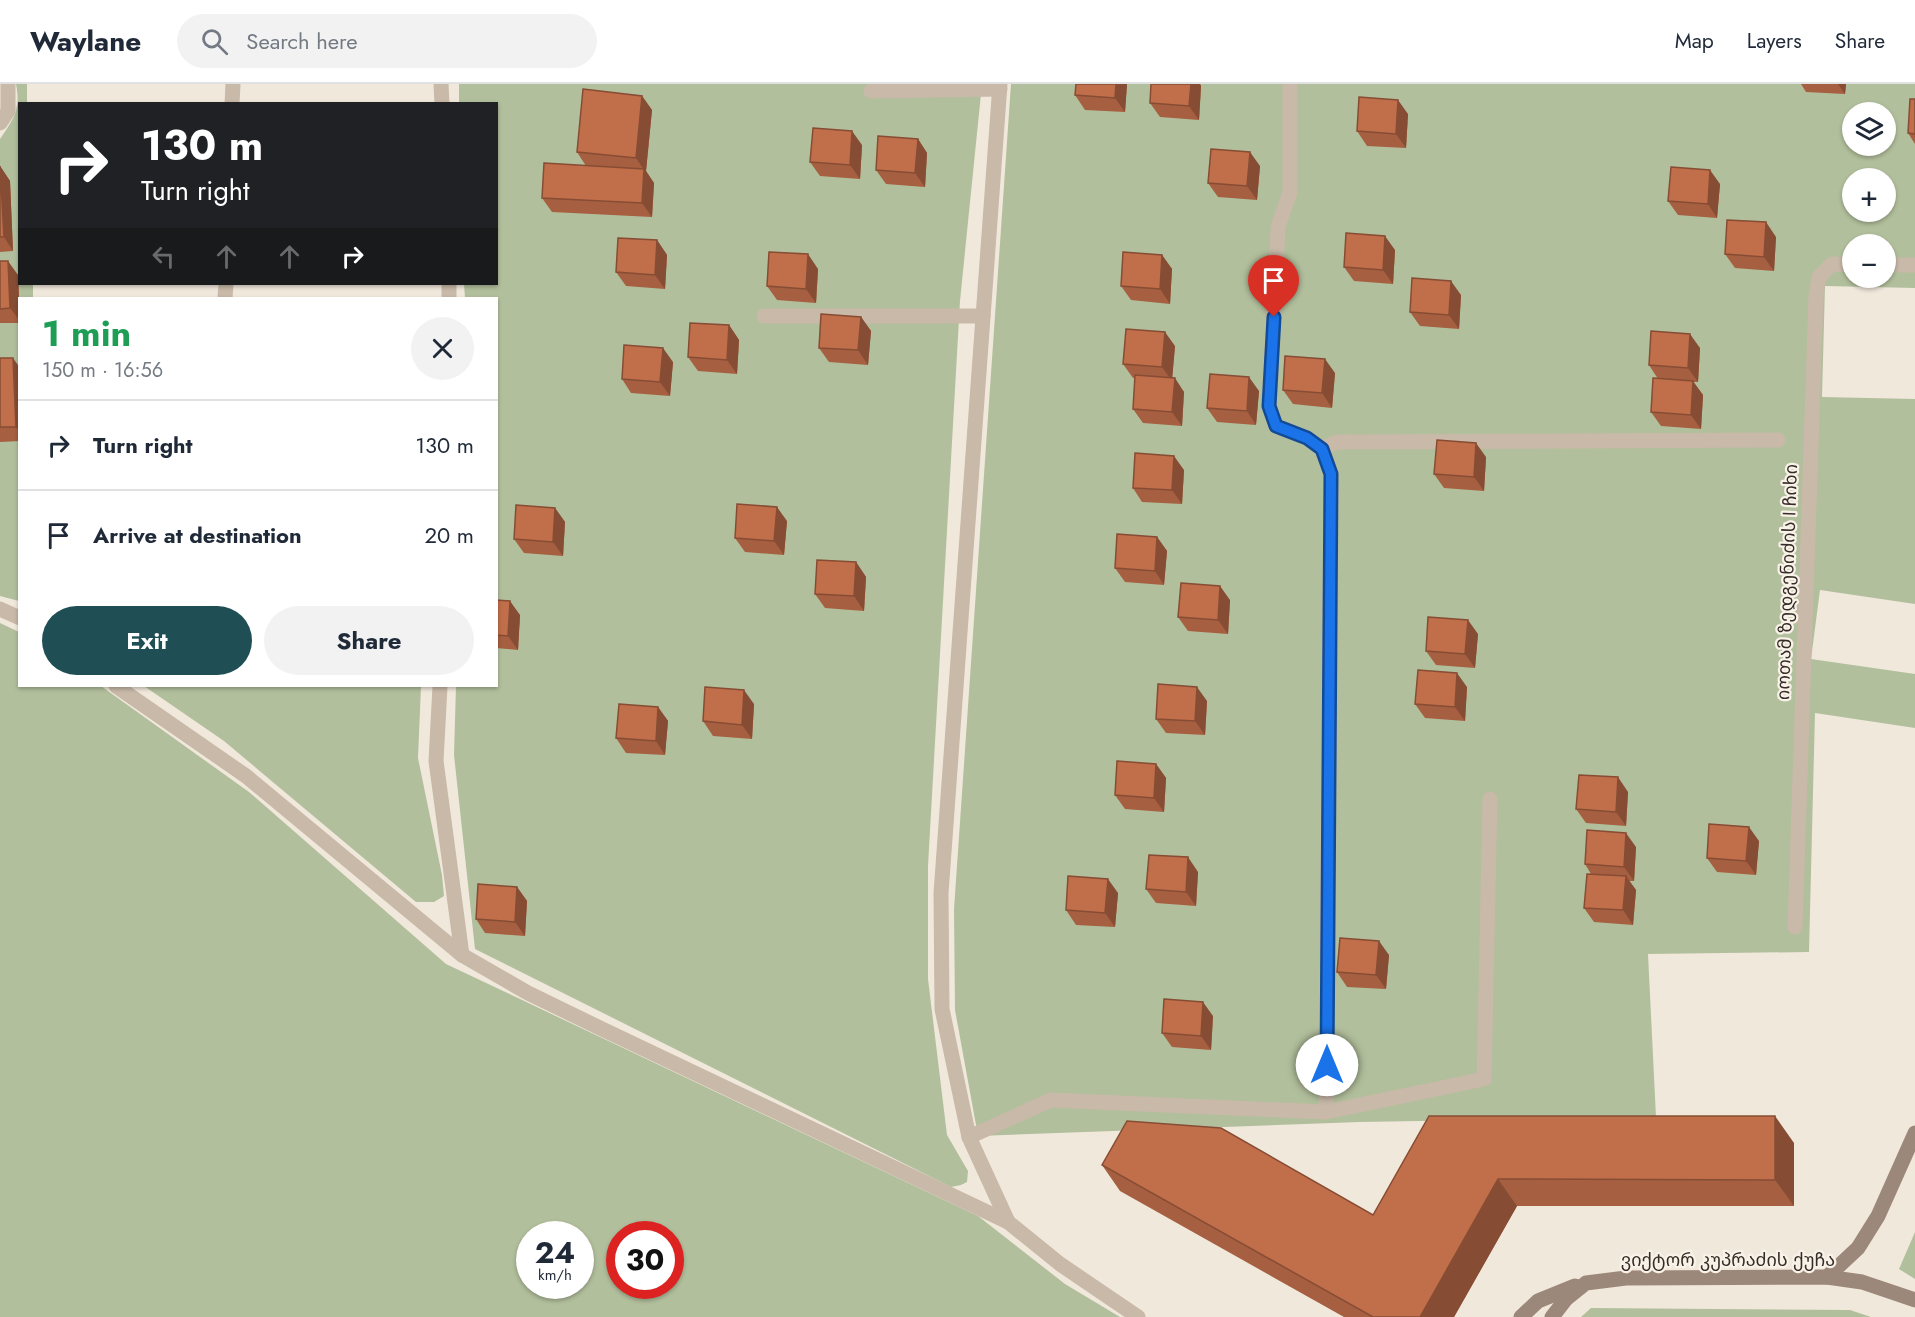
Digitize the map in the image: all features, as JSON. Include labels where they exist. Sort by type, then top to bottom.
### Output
[{"type":"main road","points":[[1827,1277],[1858,1248],[1873,1224],[1915,1133]]},
{"type":"main road","name":"ვიქტორ კუპრაძის ქუჩა","points":[[1521,1317],[1538,1302],[1586,1282],[1626,1278],[1827,1277],[1863,1282],[1915,1300]]},
{"type":"main road","points":[[1552,1317],[1566,1299],[1586,1282]]},
{"type":"street","points":[[0,123],[8,111],[8,84]]},
{"type":"street","points":[[232,102],[233,84]]},
{"type":"street","points":[[441,84],[442,102]]},
{"type":"street","points":[[1290,84],[1290,192],[1278,227],[1269,406],[1276,426],[1307,438],[1322,449],[1331,474],[1326,1112]]},
{"type":"street","points":[[871,91],[1000,86],[941,893],[942,1009],[969,1137],[1008,1222]]},
{"type":"street","name":"იოთამ ზედგენიძის I ჩიხი","points":[[1795,927],[1816,295],[1819,277],[1832,264],[1842,264]]},
{"type":"street","points":[[1896,265],[1915,265]]},
{"type":"street","points":[[764,316],[984,316]]},
{"type":"street","points":[[1322,449],[1337,442],[1778,440]]},
{"type":"street","points":[[0,609],[18,617]]},
{"type":"street","points":[[117,687],[246,776],[462,956],[528,993],[1008,1222],[1060,1264],[1138,1317]]},
{"type":"street","points":[[440,687],[436,761],[462,956]]},
{"type":"street","points":[[969,1137],[1051,1100],[1326,1112],[1484,1079],[1490,799]]},
{"type":"green space","points":[[16,84],[27,84],[27,102],[18,102],[18,285],[33,285],[33,297],[18,297],[18,601],[0,596],[0,139],[15,113]]},
{"type":"green space","points":[[459,84],[982,84],[960,301],[928,866],[928,979],[947,1135],[968,1171],[967,1182],[961,1185],[951,1187],[475,949],[454,755],[456,687],[498,687],[498,297],[465,297],[464,285],[498,285],[498,102],[459,102]]},
{"type":"green space","points":[[1011,84],[1915,84],[1915,288],[1896,288],[1896,234],[1842,234],[1842,286],[1825,286],[1822,397],[1915,399],[1915,604],[1820,590],[1811,659],[1915,674],[1915,728],[1815,713],[1809,952],[1648,954],[1656,1117],[1360,1122],[978,1136],[955,1010],[954,909]]},
{"type":"green space","points":[[0,623],[18,632],[18,687],[102,687],[249,792],[446,964],[978,1216],[1065,1284],[1120,1317],[0,1317]]},
{"type":"green space","points":[[145,687],[421,687],[418,758],[442,875],[444,896],[434,902],[416,902],[224,741]]},
{"type":"green space","points":[[1915,1232],[1915,1279],[1899,1269]]},
{"type":"green space","points":[[1591,1308],[1850,1310],[1871,1317],[1581,1317]]},
{"type":"building","points":[[1076,84],[1116,84],[1115,98],[1075,95]]},
{"type":"building","points":[[1151,84],[1191,84],[1189,106],[1150,103]]},
{"type":"building","points":[[583,89],[642,96],[636,158],[577,152]]},
{"type":"building","points":[[1359,97],[1398,100],[1396,134],[1357,131]]},
{"type":"building","points":[[1910,99],[1915,99],[1915,134],[1908,133]]},
{"type":"building","points":[[813,128],[852,131],[850,165],[810,162]]},
{"type":"building","points":[[878,136],[918,139],[915,173],[876,170]]},
{"type":"building","points":[[1211,149],[1250,152],[1247,186],[1208,183]]},
{"type":"building","points":[[544,163],[644,169],[642,203],[542,198]]},
{"type":"building","points":[[0,166],[4,237],[0,237]]},
{"type":"building","points":[[1671,167],[1710,170],[1708,204],[1668,201]]},
{"type":"building","points":[[1727,220],[1766,222],[1764,257],[1725,254]]},
{"type":"building","points":[[1346,233],[1385,236],[1383,270],[1344,267]]},
{"type":"building","points":[[618,238],[657,240],[655,275],[616,272]]},
{"type":"building","points":[[769,252],[808,254],[806,289],[767,286]]},
{"type":"building","points":[[1123,252],[1162,255],[1160,289],[1121,286]]},
{"type":"building","points":[[0,261],[8,261],[10,308],[0,309]]},
{"type":"building","points":[[1412,278],[1451,281],[1449,315],[1410,312]]},
{"type":"building","points":[[821,314],[861,317],[858,350],[819,348]]},
{"type":"building","points":[[690,323],[729,325],[727,360],[688,357]]},
{"type":"building","points":[[1126,329],[1165,332],[1162,367],[1123,364]]},
{"type":"building","points":[[1651,331],[1690,334],[1688,368],[1649,365]]},
{"type":"building","points":[[624,345],[663,348],[660,382],[622,379]]},
{"type":"building","points":[[1285,356],[1325,359],[1322,393],[1283,390]]},
{"type":"building","points":[[0,358],[13,358],[16,427],[0,427]]},
{"type":"building","points":[[1210,374],[1249,377],[1247,411],[1207,408]]},
{"type":"building","points":[[1135,375],[1175,378],[1172,412],[1133,409]]},
{"type":"building","points":[[1653,378],[1693,381],[1691,415],[1651,412]]},
{"type":"building","points":[[1437,440],[1476,443],[1474,477],[1434,474]]},
{"type":"building","points":[[1135,453],[1174,456],[1172,490],[1133,488]]},
{"type":"building","points":[[737,504],[777,507],[774,541],[735,538]]},
{"type":"building","points":[[516,505],[555,508],[553,542],[514,539]]},
{"type":"building","points":[[1117,534],[1157,537],[1155,571],[1115,568]]},
{"type":"building","points":[[817,560],[856,562],[854,596],[815,594]]},
{"type":"building","points":[[1181,583],[1220,586],[1218,620],[1178,617]]},
{"type":"building","points":[[498,600],[510,601],[508,636],[498,635]]},
{"type":"building","points":[[1428,617],[1468,620],[1465,654],[1426,651]]},
{"type":"building","points":[[1418,670],[1457,673],[1455,707],[1415,704]]},
{"type":"building","points":[[1158,684],[1197,687],[1195,721],[1156,719]]},
{"type":"building","points":[[705,687],[744,690],[742,725],[703,721]]},
{"type":"building","points":[[619,704],[658,707],[656,741],[616,738]]},
{"type":"building","points":[[1117,761],[1156,764],[1154,798],[1115,795]]},
{"type":"building","points":[[1579,775],[1618,777],[1616,812],[1576,809]]},
{"type":"building","points":[[1709,824],[1749,827],[1746,861],[1707,858]]},
{"type":"building","points":[[1587,830],[1626,833],[1624,867],[1585,864]]},
{"type":"building","points":[[1149,855],[1188,857],[1186,892],[1146,889]]},
{"type":"building","points":[[1587,874],[1626,876],[1623,910],[1584,908]]},
{"type":"building","points":[[1068,876],[1108,879],[1105,913],[1066,910]]},
{"type":"building","points":[[478,884],[517,887],[515,922],[476,919]]},
{"type":"building","points":[[1340,938],[1379,941],[1376,975],[1337,972]]},
{"type":"building","points":[[1164,999],[1203,1002],[1201,1036],[1162,1033]]},
{"type":"building","points":[[1429,1116],[1775,1116],[1775,1180],[1498,1179],[1420,1317],[1373,1317],[1102,1165],[1127,1121],[1221,1128],[1373,1215]]},
{"type":"route","points":[[1274,317],[1269,406],[1276,426],[1307,438],[1322,449],[1331,474],[1327,1065]]}]
